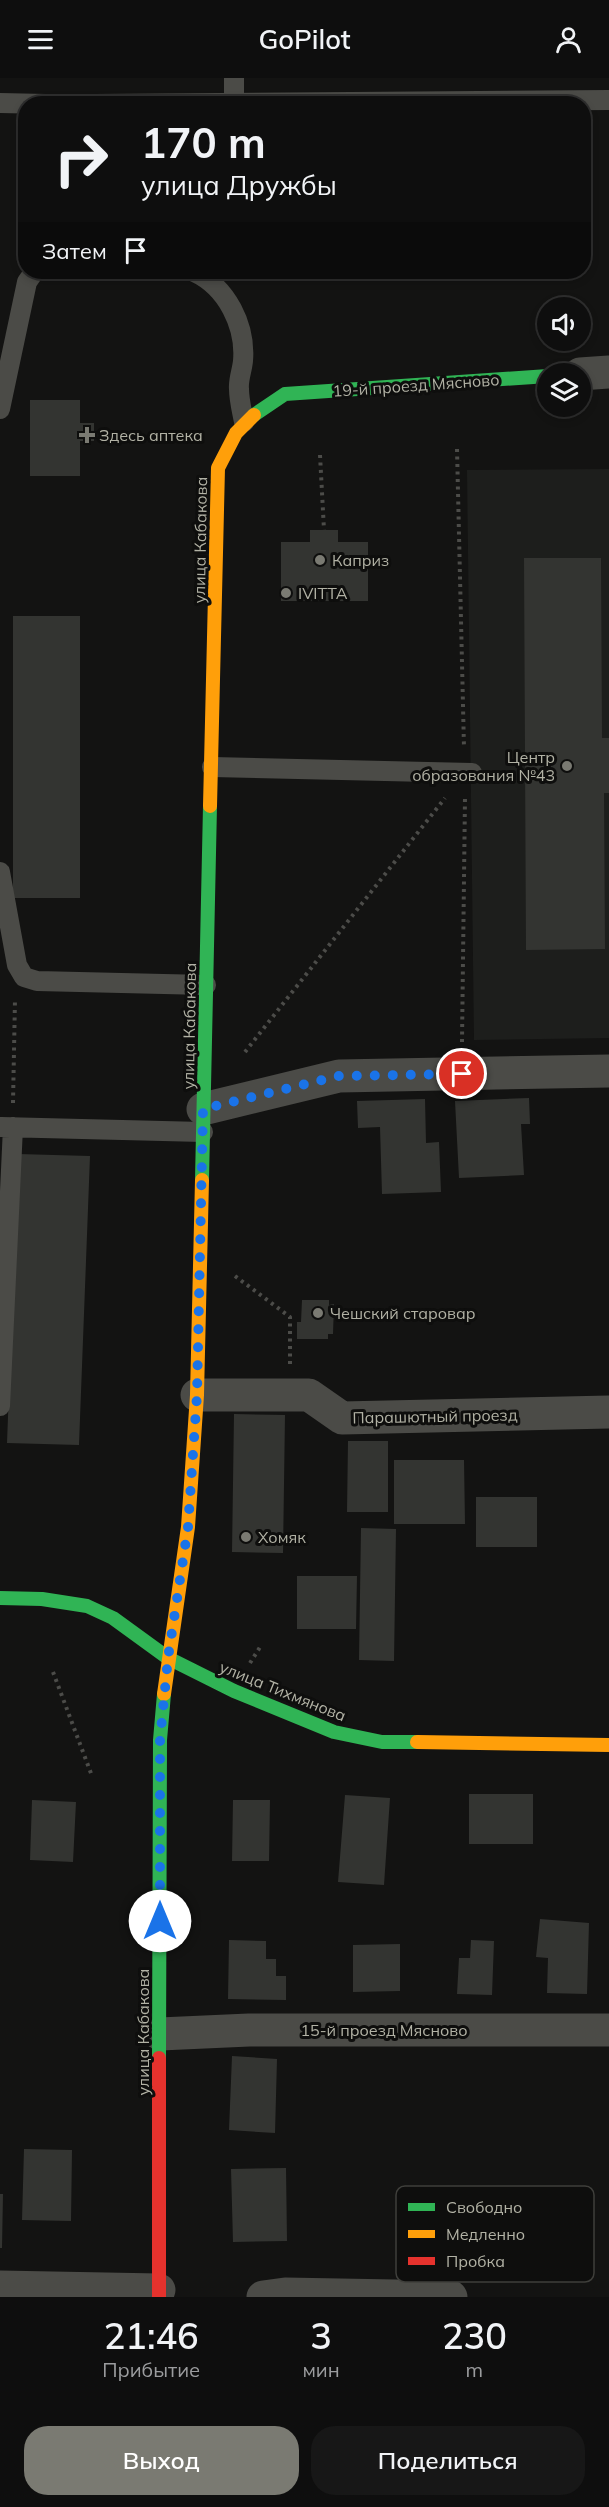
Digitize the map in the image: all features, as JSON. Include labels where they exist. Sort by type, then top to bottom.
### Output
[{"type":"street","points":[[591,373],[609,372]]},
{"type":"street","name":"19-й проезд Мясново","points":[[285,394],[537,377]]},
{"type":"street","name":"улица Кабакова","points":[[159,2293],[160,1740],[168,1658],[188,1527],[197,1395],[218,468],[224,451],[244,422],[256,411],[285,394]]},
{"type":"street","points":[[203,1121],[339,1076],[609,1071]]},
{"type":"street","name":"Парашютный проезд","points":[[197,1395],[309,1395],[342,1418],[609,1412]]},
{"type":"street","name":"улица Тихмянова","points":[[0,1598],[42,1599],[87,1606],[113,1618],[168,1658],[244,1696],[344,1734],[382,1742],[609,1745]]},
{"type":"street","name":"15-й проезд Мясново","points":[[160,2034],[249,2030],[609,2030]]},
{"type":"street","points":[[0,2287],[159,2293]]},
{"type":"street","points":[[263,2297],[285,2294],[452,2297]]},
{"type":"lane","points":[[234,78],[234,96]]},
{"type":"lane","points":[[591,100],[609,100]]},
{"type":"lane","points":[[0,103],[18,103]]},
{"type":"lane","points":[[0,409],[29,279]]},
{"type":"lane","points":[[204,279],[226,298],[240,328],[243,362],[238,390],[244,422]]},
{"type":"lane","points":[[212,767],[469,772]]},
{"type":"lane","points":[[0,872],[17,965],[24,977],[38,981],[206,985]]},
{"type":"lane","points":[[0,1406],[6,1127],[203,1121]]},
{"type":"path","points":[[320,455],[324,530]]},
{"type":"path","points":[[245,1052],[469,772]]},
{"type":"path","points":[[6,1127],[15,998],[24,977]]},
{"type":"path","points":[[235,1276],[290,1317],[290,1395]]},
{"type":"path","points":[[53,1672],[92,1776]]},
{"type":"shaded area","points":[[609,469],[609,1038],[474,1040],[467,470]]},
{"type":"building","points":[[30,400],[80,400],[80,423],[94,423],[94,441],[80,441],[80,476],[30,476]]},
{"type":"building","points":[[310,530],[338,530],[338,542],[368,542],[368,601],[281,601],[281,542],[310,542]]},
{"type":"building","name":"Центр образования №43","points":[[524,558],[601,558],[602,738],[609,738],[609,793],[604,793],[605,949],[526,950]]},
{"type":"building","points":[[13,616],[80,616],[80,898],[13,898]]},
{"type":"building","points":[[529,1098],[530,1124],[521,1124],[524,1175],[459,1178],[455,1101]]},
{"type":"building","points":[[425,1099],[426,1143],[439,1142],[441,1192],[382,1194],[380,1127],[358,1128],[357,1101]]},
{"type":"building","points":[[18,1154],[90,1156],[79,1445],[7,1443]]},
{"type":"building","name":"Чешский старовар","points":[[302,1300],[329,1300],[329,1305],[334,1304],[333,1334],[328,1334],[328,1339],[297,1339],[297,1322],[301,1322]]},
{"type":"building","points":[[234,1414],[285,1415],[283,1553],[232,1552]]},
{"type":"building","points":[[348,1441],[388,1441],[388,1512],[347,1512]]},
{"type":"building","points":[[394,1460],[464,1460],[465,1524],[394,1524]]},
{"type":"building","points":[[476,1497],[537,1497],[537,1547],[476,1547]]},
{"type":"building","points":[[361,1528],[396,1529],[394,1661],[359,1660]]},
{"type":"building","points":[[297,1576],[357,1576],[356,1629],[297,1629]]},
{"type":"building","points":[[469,1794],[533,1794],[533,1844],[469,1844]]},
{"type":"building","points":[[345,1795],[390,1798],[384,1885],[338,1882]]},
{"type":"building","points":[[32,1800],[76,1802],[73,1862],[30,1860]]},
{"type":"building","points":[[233,1800],[270,1800],[269,1861],[232,1861]]},
{"type":"building","points":[[540,1919],[589,1923],[587,1994],[547,1993],[548,1958],[536,1957]]},
{"type":"building","points":[[229,1940],[266,1941],[266,1959],[276,1959],[276,1976],[286,1976],[286,2000],[228,1999]]},
{"type":"building","points":[[471,1940],[494,1941],[492,1995],[457,1994],[459,1958],[470,1958]]},
{"type":"building","points":[[400,1944],[400,1991],[353,1992],[353,1945]]},
{"type":"building","points":[[232,2056],[277,2059],[275,2133],[229,2130]]},
{"type":"building","points":[[24,2149],[72,2150],[71,2221],[22,2220]]},
{"type":"building","points":[[286,2168],[287,2241],[233,2242],[231,2169]]},
{"type":"building","points":[[0,2194],[3,2194],[2,2248],[0,2248]]},
{"type":"traffic: fast","points":[[254,415],[285,394],[537,377]]},
{"type":"traffic: fast","points":[[202,1180],[210,806]]},
{"type":"traffic: fast","points":[[0,1598],[42,1599],[87,1606],[113,1618],[168,1658],[234,1691],[334,1732],[382,1742],[417,1742]]},
{"type":"traffic: fast","points":[[159,2058],[160,1740],[164,1694]]},
{"type":"traffic: slow","points":[[210,806],[218,468],[236,433],[254,415]]},
{"type":"traffic: slow","points":[[164,1694],[188,1527],[197,1395],[202,1180]]},
{"type":"traffic: slow","points":[[417,1742],[609,1745]]},
{"type":"traffic: jam","points":[[159,2058],[159,2297]]},
{"type":"place","name":"Здесь аптека","points":[[87,435]]},
{"type":"place","name":"Каприз","points":[[320,560]]},
{"type":"place","name":"IVITTA","points":[[286,593]]},
{"type":"place","name":"Центр образования №43","points":[[567,766]]},
{"type":"place","name":"Чешский старовар","points":[[318,1313]]},
{"type":"place","name":"Хомяк","points":[[246,1537]]},
{"type":"route","points":[[160,1921],[160,1740],[168,1658],[188,1527],[197,1395],[203,1109],[339,1076],[462,1074]]}]
